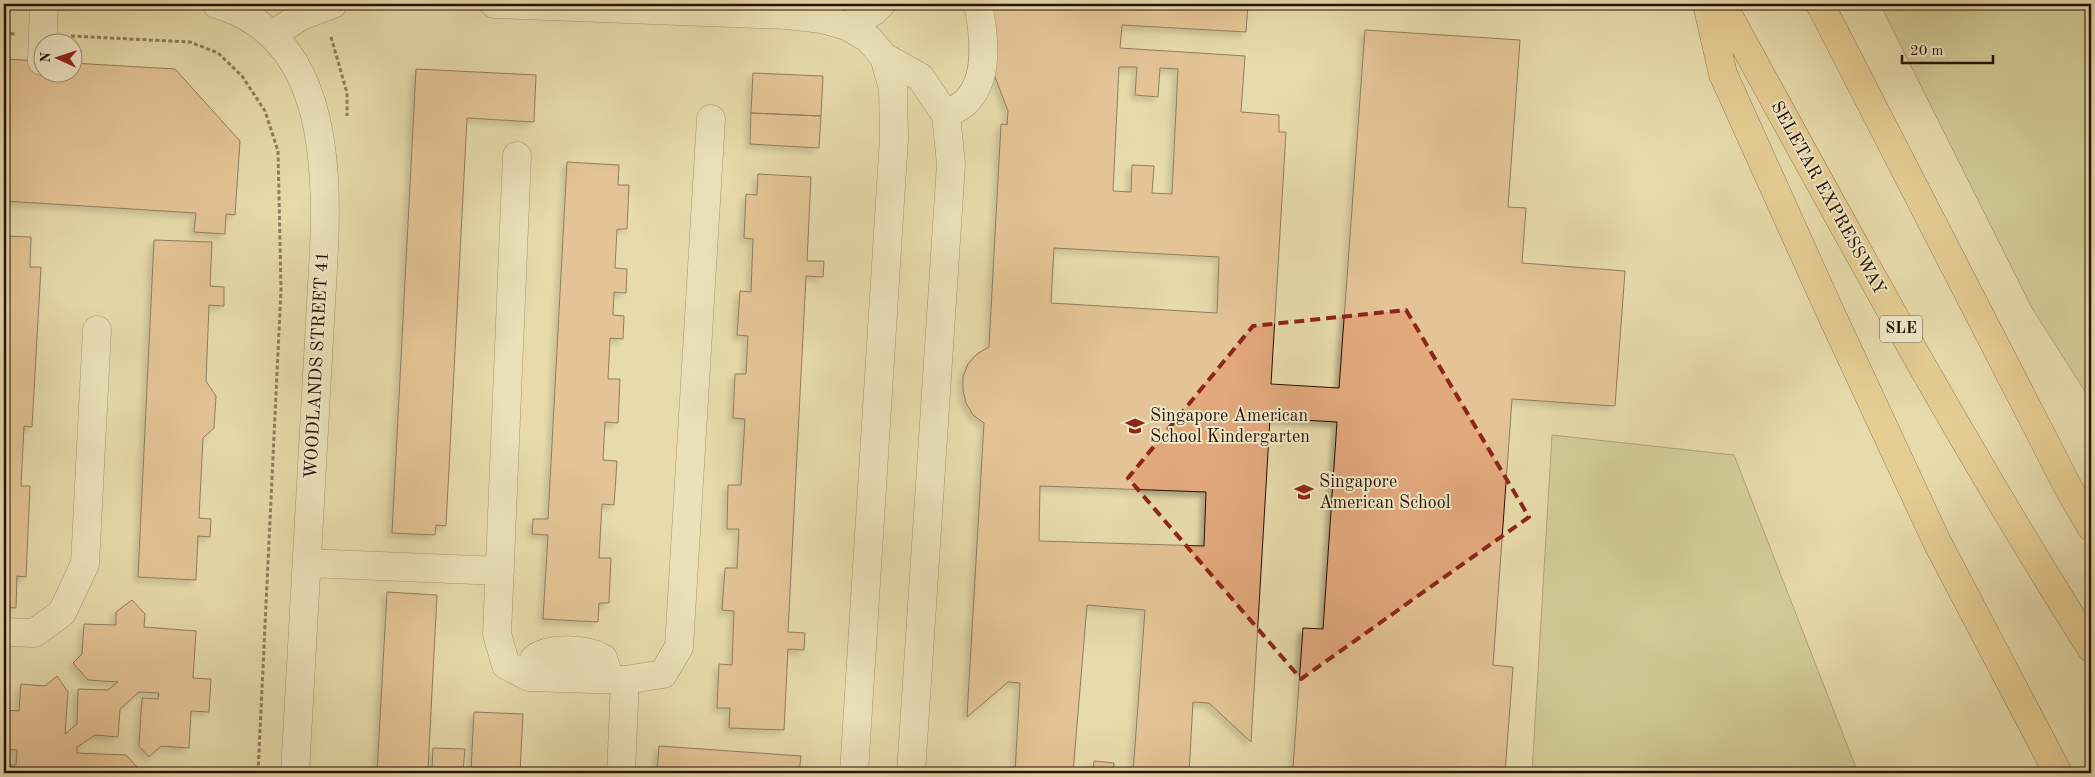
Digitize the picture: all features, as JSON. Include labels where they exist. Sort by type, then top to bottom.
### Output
[{"type":"highway","points":[[1707,4],[1723,74],[1827,305],[1937,542],[2058,773]]},
{"type":"highway","name":"SELETAR EXPRESSWAY","points":[[1722,4],[1880,294],[2044,575],[2091,648]]},
{"type":"highway","points":[[1820,4],[2070,491],[2091,527]]},
{"type":"highway","points":[[2070,491],[2091,511]]},
{"type":"street","points":[[43,32],[44,4]]},
{"type":"street","name":"WOODLANDS STREET 41","points":[[216,4],[253,19],[273,35],[294,64],[306,86],[316,116],[323,158],[326,201],[295,773]]},
{"type":"street","points":[[273,35],[300,17],[333,4]]},
{"type":"street","points":[[494,4],[787,15],[847,26],[869,39],[884,57],[920,78],[946,115],[951,164],[911,773]]},
{"type":"street","points":[[847,26],[873,12],[881,4]]},
{"type":"street","points":[[946,115],[965,103],[976,88],[982,68],[982,26],[978,4]]},
{"type":"street","points":[[854,773],[894,138],[893,88],[884,57]]},
{"type":"street","points":[[517,156],[497,634],[506,665],[533,677],[615,680],[664,674],[679,647],[711,119]]},
{"type":"street","points":[[4,632],[34,633],[62,613],[85,564],[97,330]]},
{"type":"street","points":[[307,563],[500,571]]},
{"type":"street","points":[[615,680],[621,773]]},
{"type":"path","points":[[4,33],[32,44]]},
{"type":"path","points":[[82,46],[190,42],[218,53],[242,76],[265,111],[278,150],[281,289],[258,773]]},
{"type":"highlighted area","points":[[1406,310],[1529,517],[1301,679],[1128,478],[1253,326]]},
{"type":"green space","points":[[1880,4],[2091,4],[2091,401],[2032,308]]},
{"type":"green space","points":[[1552,435],[1734,455],[1858,773],[1532,773]]},
{"type":"building","points":[[995,4],[1248,4],[1246,32],[1122,25],[1120,48],[1245,56],[1241,112],[1279,115],[1279,132],[1286,132],[1271,384],[1339,388],[1365,30],[1520,40],[1508,207],[1526,208],[1522,263],[1625,271],[1615,406],[1512,399],[1493,665],[1513,667],[1505,773],[1313,773],[1313,770],[1293,768],[1303,628],[1323,629],[1337,422],[1270,418],[1251,742],[1209,703],[1193,702],[1189,773],[1133,773],[1145,610],[1087,605],[1073,773],[1015,773],[1020,683],[1008,682],[967,717],[984,423],[973,415],[966,403],[963,377],[968,364],[977,354],[989,347],[1001,124],[1007,125],[1008,111],[992,69],[989,24]],"holes":[[[1119,67],[1137,67],[1135,95],[1158,97],[1160,68],[1178,69],[1172,194],[1152,193],[1154,166],[1132,165],[1131,192],[1113,191]],[[1054,248],[1219,257],[1217,313],[1051,303]],[[1040,486],[1206,492],[1204,546],[1039,541]]]},
{"type":"building","points":[[4,59],[32,60],[32,82],[82,82],[82,64],[175,69],[240,141],[235,215],[226,214],[225,234],[194,232],[196,213],[4,201]]},
{"type":"building","points":[[416,69],[536,75],[534,122],[467,118],[446,526],[436,525],[435,535],[392,533]]},
{"type":"building","points":[[753,73],[823,76],[821,116],[751,113]]},
{"type":"building","points":[[751,113],[821,116],[819,148],[750,144]]},
{"type":"building","points":[[567,162],[619,165],[618,185],[629,185],[627,229],[617,229],[615,268],[627,269],[626,293],[614,292],[613,315],[624,316],[623,339],[610,338],[608,379],[620,379],[618,423],[605,422],[603,460],[617,461],[614,505],[602,504],[599,558],[611,558],[609,603],[599,603],[598,622],[543,619],[548,535],[532,534],[533,519],[548,519]]},
{"type":"building","points":[[758,174],[811,177],[807,261],[824,261],[823,277],[806,276],[788,632],[805,633],[804,650],[788,649],[784,730],[729,728],[730,708],[717,708],[719,664],[732,665],[734,611],[722,610],[725,568],[737,568],[739,529],[727,529],[728,485],[741,485],[745,419],[733,418],[735,374],[746,374],[748,336],[737,335],[740,291],[751,292],[753,239],[744,238],[746,194],[757,195]]},
{"type":"building","points":[[4,236],[31,237],[30,267],[41,267],[32,427],[24,426],[21,486],[30,486],[26,577],[17,576],[16,608],[4,607]]},
{"type":"building","points":[[154,240],[212,242],[210,286],[224,287],[224,306],[209,305],[206,381],[216,396],[214,428],[203,438],[199,518],[211,519],[210,537],[198,536],[196,580],[138,577]]},
{"type":"building","points":[[387,592],[437,595],[428,769],[432,769],[433,748],[465,749],[463,771],[471,771],[474,712],[523,714],[520,773],[377,773]]},
{"type":"building","points":[[132,600],[145,614],[144,627],[196,631],[193,678],[211,679],[209,712],[191,711],[189,748],[161,746],[149,757],[139,746],[142,698],[158,699],[159,693],[139,692],[120,709],[118,737],[95,735],[77,747],[77,753],[126,755],[138,768],[132,773],[10,773],[10,765],[16,765],[17,750],[4,749],[4,710],[19,711],[21,684],[45,686],[57,676],[68,692],[65,734],[77,724],[78,689],[108,690],[118,682],[88,680],[73,663],[82,654],[84,624],[116,625],[116,612]]},
{"type":"building","points":[[659,746],[801,756],[799,773],[657,773]]},
{"type":"building","points":[[1094,761],[1114,763],[1113,773],[1093,773]]},
{"type":"place","name":"Singapore American School Kindergarten","points":[[1135,426]]},
{"type":"place","name":"Singapore American School","points":[[1304,492]]}]
